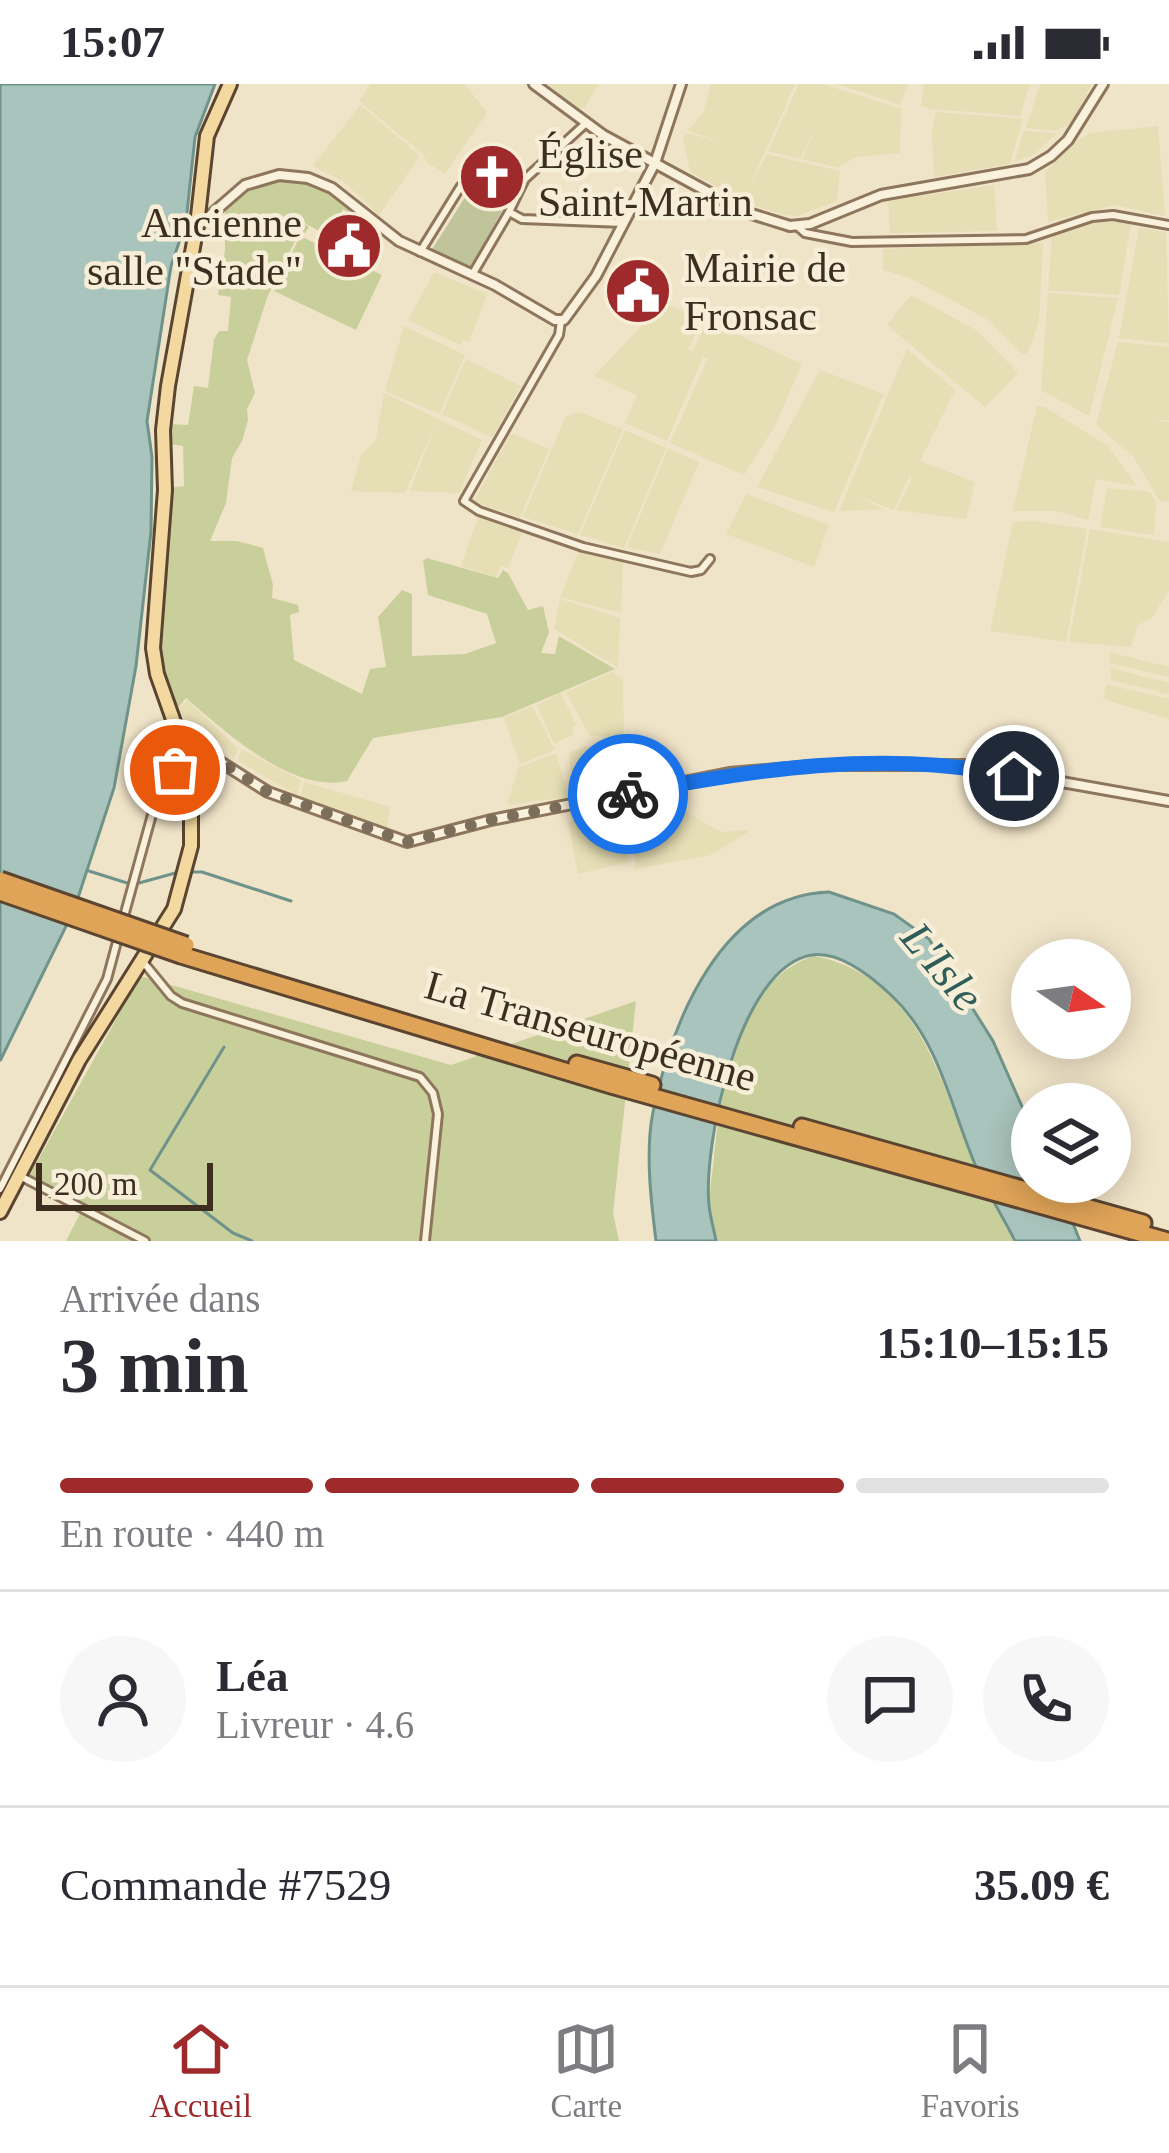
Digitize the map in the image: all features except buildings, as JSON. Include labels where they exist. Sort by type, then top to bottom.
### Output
[{"type":"highway","name":"La Transeuropéenne","points":[[0,880],[184,950]]},
{"type":"highway","name":"La Transeuropéenne","points":[[0,892],[613,1079],[1107,1219],[1168,1241]]},
{"type":"highway","name":"La Transeuropéenne","points":[[1107,1219],[1169,1231]]},
{"type":"main road","points":[[0,1212],[67,1082],[143,962],[182,888],[191,846],[185,766],[152,648],[165,490],[164,409],[197,226],[207,136],[230,84]]},
{"type":"street","points":[[534,84],[585,124],[655,163],[756,217],[797,226],[805,233],[852,242],[1026,239],[1113,214],[1169,225]]},
{"type":"street","points":[[561,321],[596,276],[655,163],[681,84]]},
{"type":"street","points":[[797,226],[881,195],[1029,169],[1068,140],[1103,84]]},
{"type":"street","points":[[472,275],[525,179],[585,124]]},
{"type":"street","points":[[197,226],[245,185],[264,177],[294,175],[332,188],[374,225],[420,252],[561,321]]},
{"type":"street","points":[[420,252],[461,186]]},
{"type":"street","points":[[631,208],[646,214]]},
{"type":"street","points":[[509,212],[522,219],[623,224]]},
{"type":"street","points":[[561,321],[559,335],[464,501],[500,518],[631,560],[691,572],[701,570],[710,559]]},
{"type":"street","points":[[0,1189],[107,979],[160,790],[185,766],[215,758],[268,792],[407,842],[491,820],[729,773],[808,765],[946,764],[1169,802]]},
{"type":"street","points":[[143,962],[182,1004],[420,1076],[433,1093],[438,1114],[425,1241]]},
{"type":"street","points":[[20,1176],[145,1241]]},
{"type":"shaded area","points":[[371,84],[465,84],[487,113],[445,173],[427,163],[423,154],[359,101]]},
{"type":"shaded area","points":[[546,84],[598,84],[579,109]]},
{"type":"shaded area","points":[[711,84],[795,84],[749,188],[767,154],[840,171],[837,201],[797,216],[786,215],[750,204],[690,172],[686,133],[723,142],[688,131],[703,113]]},
{"type":"shaded area","points":[[799,84],[823,84],[901,109],[900,153],[855,157],[839,168],[802,159],[816,127],[800,159],[768,151]]},
{"type":"shaded area","points":[[837,84],[908,84],[900,105]]},
{"type":"shaded area","points":[[924,84],[1030,84],[1020,116],[921,106]]},
{"type":"shaded area","points":[[1040,84],[1092,84],[1071,124],[1055,131],[1026,128]]},
{"type":"shaded area","points":[[360,105],[420,156],[379,215],[344,182],[313,166]]},
{"type":"shaded area","points":[[936,112],[1023,119],[1010,164],[934,177]]},
{"type":"shaded area","points":[[1158,126],[1165,216],[1114,205],[1048,222],[1045,173],[1074,143],[1089,133]]},
{"type":"shaded area","points":[[1024,131],[1057,133],[1035,154],[1014,162]]},
{"type":"shaded area","points":[[994,185],[997,231],[890,233],[888,201]]},
{"type":"shaded area","points":[[1102,221],[1131,223],[1119,295],[1048,290],[1052,235]]},
{"type":"shaded area","points":[[1139,228],[1166,232],[1169,344],[1119,338]]},
{"type":"shaded area","points":[[1043,243],[1039,322],[1023,355],[985,318],[910,278],[883,270],[883,249]]},
{"type":"shaded area","points":[[434,272],[487,294],[469,342],[463,340],[460,345],[408,320]]},
{"type":"shaded area","points":[[1048,293],[1118,298],[1089,416],[1041,390]]},
{"type":"shaded area","points":[[911,295],[976,330],[1018,373],[985,407],[887,325]]},
{"type":"shaded area","points":[[654,299],[703,320],[688,349],[692,352],[708,321],[802,364],[775,426],[744,475],[670,443],[708,358],[703,357],[667,441],[625,423],[637,395],[594,376],[639,329]]},
{"type":"shaded area","points":[[404,326],[465,355],[439,414],[385,391]]},
{"type":"shaded area","points":[[1118,342],[1169,347],[1169,420],[1153,420],[1169,422],[1169,502],[1159,500],[1133,456],[1096,425]]},
{"type":"shaded area","points":[[907,349],[955,390],[920,461],[975,482],[966,519],[897,510],[909,476],[894,510],[856,496],[884,509],[839,511]]},
{"type":"shaded area","points":[[466,359],[521,386],[492,438],[442,414]]},
{"type":"shaded area","points":[[820,370],[884,394],[834,512],[757,487]]},
{"type":"shaded area","points":[[384,393],[482,440],[459,493],[410,491],[437,421],[405,493],[351,491],[361,456],[376,439]]},
{"type":"shaded area","points":[[1037,406],[1108,446],[1137,486],[1096,479],[1088,520],[1056,511],[1013,511]]},
{"type":"shaded area","points":[[579,412],[623,429],[578,534],[523,517],[566,416]]},
{"type":"shaded area","points":[[625,430],[666,448],[624,548],[580,535]]},
{"type":"shaded area","points":[[511,433],[549,449],[520,518],[474,501]]},
{"type":"shaded area","points":[[668,449],[699,462],[660,554],[627,547]]},
{"type":"shaded area","points":[[1107,488],[1150,492],[1156,502],[1154,535],[1100,527]]},
{"type":"shaded area","points":[[746,494],[829,525],[814,567],[726,534]]},
{"type":"shaded area","points":[[478,517],[522,533],[508,568],[501,566],[496,577],[461,566]]},
{"type":"shaded area","points":[[1013,522],[1087,529],[1066,642],[990,631]]},
{"type":"shaded area","points":[[1090,529],[1169,542],[1169,590],[1151,619],[1138,625],[1131,647],[1069,642]]},
{"type":"shaded area","points":[[579,550],[623,562],[621,613],[560,597]]},
{"type":"shaded area","points":[[560,599],[620,618],[618,668],[554,629]]},
{"type":"shaded area","points":[[1109,652],[1169,667],[1169,677],[1110,663]]},
{"type":"shaded area","points":[[1111,668],[1169,683],[1169,694],[1111,680]]},
{"type":"shaded area","points":[[612,672],[623,681],[624,733],[590,736],[566,692]]},
{"type":"shaded area","points":[[1106,684],[1169,699],[1169,719],[1103,699]]},
{"type":"shaded area","points":[[561,693],[576,725],[574,734],[554,744],[537,705]]},
{"type":"shaded area","points":[[187,700],[239,749],[234,758],[220,741],[205,735],[177,710]]},
{"type":"shaded area","points":[[532,706],[555,750],[520,764],[504,718]]},
{"type":"shaded area","points":[[629,745],[637,784],[573,797],[569,753],[583,747]]},
{"type":"shaded area","points":[[241,749],[301,780],[297,795],[237,760]]},
{"type":"shaded area","points":[[556,753],[569,797],[507,805],[518,768]]},
{"type":"shaded area","points":[[304,782],[390,807],[387,830],[300,797]]},
{"type":"shaded area","points":[[656,795],[721,832],[751,830],[711,855],[636,869],[628,802]]},
{"type":"shaded area","points":[[618,804],[629,862],[578,874],[568,822],[575,820],[573,811]]},
{"type":"green space","points":[[289,177],[334,193],[352,209],[349,213],[343,209],[328,236],[301,221],[309,227],[299,233],[268,295],[247,360],[255,393],[242,441],[232,458],[226,503],[210,541],[263,548],[272,598],[298,605],[299,612],[290,615],[294,660],[362,694],[370,669],[386,667],[378,617],[402,590],[412,594],[412,656],[465,654],[496,643],[487,614],[428,595],[423,561],[427,558],[498,578],[503,570],[528,610],[543,606],[549,632],[541,653],[555,654],[559,636],[615,669],[502,717],[373,738],[347,781],[326,783],[260,757],[186,698],[176,710],[182,718],[178,722],[159,665],[168,488],[184,486],[183,446],[169,444],[169,424],[188,425],[194,386],[208,388],[214,339],[219,331],[228,331],[231,297],[218,295],[225,207],[253,185]]},
{"type":"green space","points":[[493,186],[511,194],[471,268],[431,251],[469,191],[489,194]]},
{"type":"green space","points":[[300,236],[382,275],[356,330],[274,291]]},
{"type":"green space","points":[[814,956],[851,968],[881,987],[905,1012],[924,1042],[979,1175],[1013,1241],[717,1241],[711,1186],[722,1100],[738,1039],[768,988],[788,968]]},
{"type":"green space","points":[[140,976],[451,1065],[636,1001],[613,1213],[619,1241],[66,1241],[85,1204],[27,1180]]},
{"type":"water","points":[[0,84],[215,84],[195,137],[186,222],[171,266],[147,421],[152,457],[151,532],[136,666],[114,788],[74,910],[0,1061]]},
{"type":"water","name":"L'Isle","points":[[829,892],[894,914],[929,939],[993,1041],[1012,1083],[1011,1203],[1065,1203],[1080,1241],[1015,1241],[980,1176],[934,1058],[909,1015],[855,967],[834,957],[812,955],[786,966],[764,990],[731,1062],[712,1142],[709,1177],[716,1241],[656,1241],[649,1143],[673,1040],[708,969],[731,939],[759,915],[791,899]]},
{"type":"waterway","points":[[89,871],[127,883]]},
{"type":"waterway","points":[[139,883],[179,872]]},
{"type":"waterway","points":[[189,872],[291,901]]},
{"type":"waterway","points":[[224,1047],[150,1170],[233,1233],[252,1241]]},
{"type":"way so far","points":[[175,770],[186,776],[215,758],[268,792],[407,842],[491,820],[628,794]]},
{"type":"place","name":"Église Saint-Martin","points":[[492,177]]},
{"type":"place","name":"Ancienne salle \"Stade\"","points":[[349,246]]},
{"type":"place","name":"Mairie de Fronsac","points":[[638,291]]},
{"type":"route","points":[[628,794],[729,773],[793,766],[946,764],[1014,776]]}]
